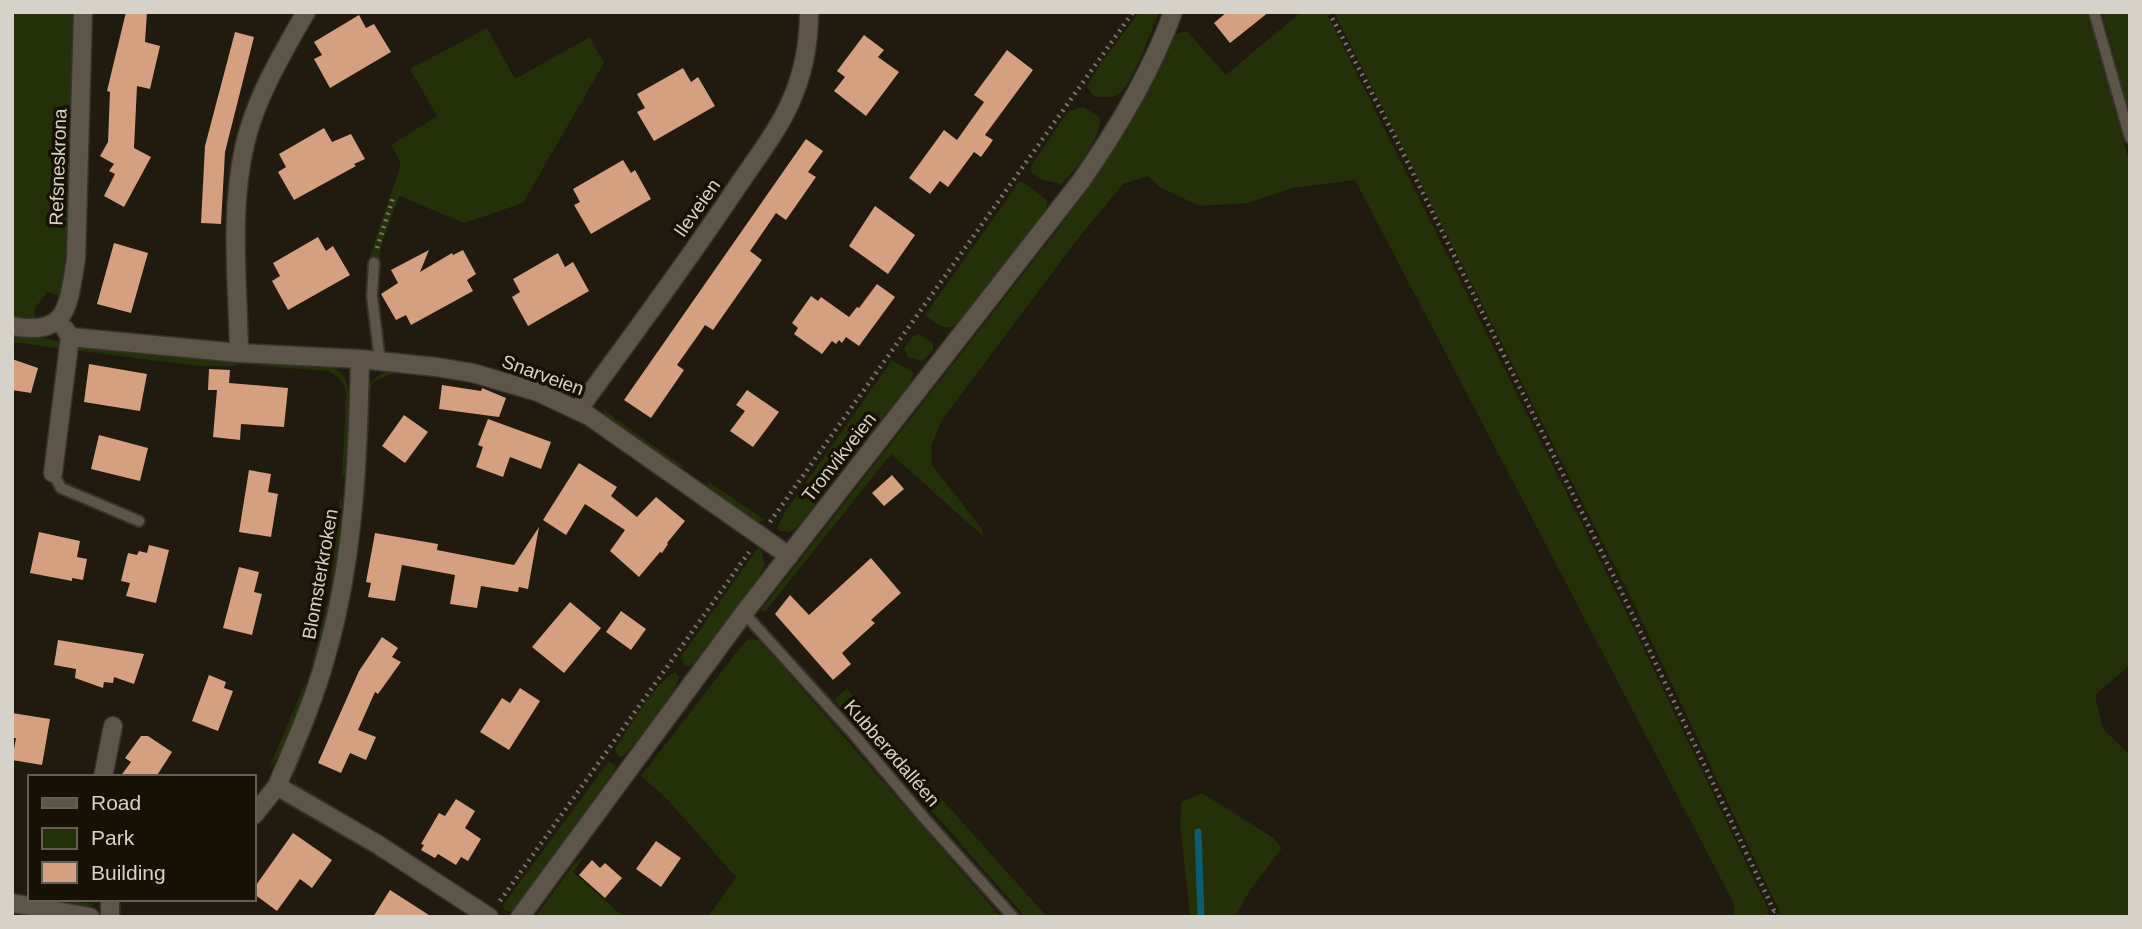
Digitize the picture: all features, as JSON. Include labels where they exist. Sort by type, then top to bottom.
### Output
[{"type":"street","name":"Refsneskrona","points":[[59,320],[70,296],[76,259],[83,12]]},
{"type":"street","points":[[239,354],[234,253],[240,176],[246,142],[265,87],[306,12]]},
{"type":"street","name":"Ileveien","points":[[578,410],[775,130],[791,101],[800,76],[809,28],[809,12]]},
{"type":"street","name":"Tronvikveien","points":[[520,917],[744,613],[1007,277],[1110,140],[1146,74],[1173,12]]},
{"type":"street","points":[[12,326],[46,328],[59,320],[70,337],[53,473]]},
{"type":"street","name":"Snarveien","points":[[70,337],[239,354],[380,361],[474,373],[538,392],[578,410],[789,556]]},
{"type":"street","name":"Blomsterkroken","points":[[256,812],[277,786],[311,704],[327,656],[349,543],[360,359]]},
{"type":"street","points":[[103,775],[113,726]]},
{"type":"street","points":[[277,786],[377,844],[488,916]]},
{"type":"street","points":[[12,903],[90,917]]},
{"type":"lane","points":[[2094,12],[2130,138]]},
{"type":"lane","points":[[374,263],[372,296],[380,361]]},
{"type":"lane","points":[[53,473],[61,488],[139,521]]},
{"type":"lane","name":"Kubberødalléen","points":[[744,613],[1013,917]]},
{"type":"path","points":[[488,916],[1133,12]]},
{"type":"path","points":[[1329,12],[1395,137],[1623,595],[1775,914],[1768,917]]},
{"type":"path","points":[[374,263],[394,195]]},
{"type":"green space","points":[[12,12],[75,12],[70,240],[66,274],[60,296],[47,292],[34,310],[35,322],[12,321]]},
{"type":"green space","points":[[1139,12],[1159,12],[1131,78],[1117,95],[1095,96],[1087,86]]},
{"type":"green space","points":[[1301,12],[1326,12],[1626,612],[1769,911],[1763,917],[1733,917],[1734,904],[1355,180],[1293,188],[1248,203],[1200,206],[1161,188],[1148,176],[1123,184],[1076,241],[942,420],[931,446],[932,465],[982,529],[983,536],[891,454],[765,612],[761,610],[1090,186],[1137,113],[1175,34],[1187,31],[1226,75]]},
{"type":"green space","points":[[1334,12],[2087,12],[2130,164],[2130,665],[2095,695],[2103,729],[2130,755],[2130,917],[1782,917],[1634,604]]},
{"type":"green space","points":[[2102,12],[2130,12],[2130,114]]},
{"type":"green space","points":[[487,28],[515,79],[590,37],[604,63],[523,203],[464,223],[399,196],[378,264],[368,261],[399,170],[400,161],[391,145],[437,116],[410,69]]},
{"type":"green space","points":[[1083,107],[1100,117],[1092,145],[1081,162],[1061,184],[1043,180],[1032,173],[1031,166],[1064,117],[1070,111]]},
{"type":"green space","points":[[1019,182],[1023,182],[1047,200],[1046,209],[961,320],[951,327],[939,325],[925,315]]},
{"type":"green space","points":[[12,332],[57,341],[63,344],[63,349],[12,342]]},
{"type":"green space","points":[[919,334],[933,343],[933,351],[922,361],[908,357],[904,349],[912,337]]},
{"type":"green space","points":[[74,345],[221,359],[236,363],[237,366],[199,366],[73,350]]},
{"type":"green space","points":[[892,360],[914,373],[910,384],[797,527],[790,532],[780,531],[777,528],[785,512]]},
{"type":"green space","points":[[271,363],[322,365],[336,369],[343,376],[348,386],[350,416],[342,480],[346,392],[342,381],[329,371],[257,366]]},
{"type":"green space","points":[[390,371],[427,375],[395,373],[374,381],[371,386],[365,501],[367,389],[376,377]]},
{"type":"green space","points":[[603,402],[606,412],[684,467],[675,465],[605,415]]},
{"type":"green space","points":[[709,482],[765,520],[758,522],[710,489],[707,485]]},
{"type":"green space","points":[[340,499],[339,535],[332,589],[325,624],[311,667],[330,592]]},
{"type":"green space","points":[[761,548],[765,566],[760,575],[694,663],[685,665],[680,658],[757,549]]},
{"type":"green space","points":[[749,639],[758,640],[770,652],[1001,917],[708,917],[736,877],[667,799],[641,776]]},
{"type":"green space","points":[[675,673],[679,676],[677,684],[665,704],[628,752],[622,757],[618,756],[615,749],[643,706],[660,684]]},
{"type":"green space","points":[[305,683],[303,701],[293,727],[269,769]]},
{"type":"green space","points":[[847,688],[867,715],[1047,917],[1025,917],[834,700]]},
{"type":"green space","points":[[318,716],[294,776],[297,784],[392,841],[387,842],[297,788],[294,780],[293,772],[294,763],[313,719]]},
{"type":"green space","points":[[609,761],[616,766],[614,771],[514,909],[509,912],[504,910],[503,905]]},
{"type":"green space","points":[[1202,793],[1272,837],[1282,848],[1249,892],[1235,917],[1190,917],[1180,822],[1182,802]]},
{"type":"green space","points":[[278,800],[294,801],[378,853],[382,860]]},
{"type":"green space","points":[[585,855],[573,872],[624,917],[535,917],[573,865]]},
{"type":"green space","points":[[46,901],[94,904],[94,901],[99,901],[91,906],[84,908]]},
{"type":"building","points":[[126,12],[147,12],[145,42],[160,46],[150,89],[137,86],[134,148],[151,157],[124,207],[104,196],[115,174],[109,171],[114,164],[100,156],[108,142],[110,92],[107,91]]},
{"type":"building","points":[[1227,12],[1269,12],[1230,43],[1214,23]]},
{"type":"building","points":[[359,15],[366,28],[374,24],[391,52],[330,88],[314,59],[322,55],[314,42]]},
{"type":"building","points":[[235,32],[254,37],[225,152],[221,224],[201,223],[205,146]]},
{"type":"building","points":[[864,35],[884,50],[878,57],[899,72],[866,116],[834,91],[845,77],[837,71]]},
{"type":"building","points":[[1007,50],[1033,70],[985,135],[993,140],[981,157],[974,152],[948,187],[940,181],[930,194],[909,178],[944,130],[957,140],[984,102],[974,95]]},
{"type":"building","points":[[683,68],[691,82],[698,77],[715,106],[654,141],[637,112],[645,108],[637,94]]},
{"type":"building","points":[[324,128],[332,142],[351,134],[365,159],[294,200],[278,172],[286,167],[279,154]]},
{"type":"building","points":[[806,139],[823,151],[808,172],[816,177],[786,220],[776,213],[750,251],[762,260],[713,330],[705,325],[677,365],[684,370],[651,418],[624,400]]},
{"type":"building","points":[[623,160],[631,173],[635,170],[651,199],[591,234],[574,205],[580,202],[573,189]]},
{"type":"building","points":[[875,206],[915,235],[888,274],[849,246]]},
{"type":"building","points":[[318,237],[326,251],[333,246],[350,275],[288,310],[272,281],[280,276],[273,263]]},
{"type":"building","points":[[114,243],[148,253],[131,313],[97,304]]},
{"type":"building","points":[[429,250],[420,272],[452,253],[453,255],[463,250],[476,274],[467,280],[473,291],[411,325],[406,315],[396,320],[381,294],[398,283],[391,270]]},
{"type":"building","points":[[558,253],[565,267],[573,262],[589,291],[528,326],[512,297],[520,292],[513,279]]},
{"type":"building","points":[[877,284],[895,297],[859,346],[846,337],[842,343],[839,340],[836,344],[832,341],[822,354],[794,334],[798,328],[792,323],[811,296],[818,301],[821,297],[849,317]]},
{"type":"building","points":[[12,359],[38,368],[31,393],[12,390]]},
{"type":"building","points":[[89,364],[147,374],[140,411],[84,402]]},
{"type":"building","points":[[209,369],[230,370],[229,383],[288,388],[284,427],[241,424],[240,440],[213,437],[217,390],[208,390]]},
{"type":"building","points":[[442,385],[481,391],[482,388],[506,398],[499,417],[439,409]]},
{"type":"building","points":[[747,390],[779,412],[753,447],[730,431],[745,411],[736,405]]},
{"type":"building","points":[[404,415],[428,432],[405,463],[382,446]]},
{"type":"building","points":[[488,419],[551,442],[541,469],[510,457],[503,477],[476,467],[483,447],[478,445]]},
{"type":"building","points":[[99,435],[148,448],[140,481],[91,469]]},
{"type":"building","points":[[579,463],[617,487],[611,496],[637,517],[656,497],[685,521],[662,553],[660,552],[639,577],[610,551],[625,530],[585,504],[566,535],[543,520]]},
{"type":"building","points":[[249,470],[271,474],[268,492],[278,494],[271,537],[239,532]]},
{"type":"building","points":[[892,475],[904,489],[884,506],[872,493]]},
{"type":"building","points":[[539,527],[528,589],[519,587],[518,592],[481,586],[477,608],[450,604],[455,575],[402,565],[395,601],[368,597],[371,583],[366,582],[375,533],[438,544],[437,550],[514,565]]},
{"type":"building","points":[[39,532],[80,541],[77,557],[87,559],[83,580],[72,578],[72,581],[30,573]]},
{"type":"building","points":[[149,545],[169,550],[156,603],[126,596],[130,583],[121,581],[128,553],[147,553]]},
{"type":"building","points":[[871,558],[901,593],[871,620],[875,623],[842,653],[851,664],[833,680],[775,614],[790,595],[809,615]]},
{"type":"building","points":[[239,567],[259,572],[254,592],[262,594],[252,635],[223,628]]},
{"type":"building","points":[[570,602],[601,628],[564,673],[532,647]]},
{"type":"building","points":[[621,611],[646,629],[631,650],[606,632]]},
{"type":"building","points":[[382,637],[398,648],[392,657],[401,662],[378,694],[375,692],[358,730],[376,737],[366,760],[350,753],[341,773],[318,763],[359,671]]},
{"type":"building","points":[[58,640],[144,654],[134,684],[114,677],[113,683],[104,682],[103,688],[75,678],[76,669],[54,665]]},
{"type":"building","points":[[209,675],[226,682],[224,688],[233,691],[218,731],[192,721]]},
{"type":"building","points":[[520,688],[540,701],[509,750],[480,732],[502,698],[510,703]]},
{"type":"building","points":[[12,713],[50,719],[42,765],[12,760],[16,738],[12,738]]},
{"type":"building","points":[[141,736],[148,736],[172,752],[157,775],[121,775],[131,762],[125,758]]},
{"type":"building","points":[[456,799],[475,811],[465,828],[481,839],[468,861],[461,857],[456,865],[438,854],[435,858],[421,850],[424,845],[421,844],[439,813],[445,816]]},
{"type":"building","points":[[293,833],[332,860],[312,888],[300,879],[277,911],[256,895],[256,885]]},
{"type":"building","points":[[656,841],[681,858],[661,887],[636,869]]},
{"type":"building","points":[[592,860],[600,868],[605,863],[622,878],[605,898],[579,875]]},
{"type":"building","points":[[390,890],[432,917],[373,917]]},
{"type":"waterway","points":[[1198,832],[1201,917]]}]
